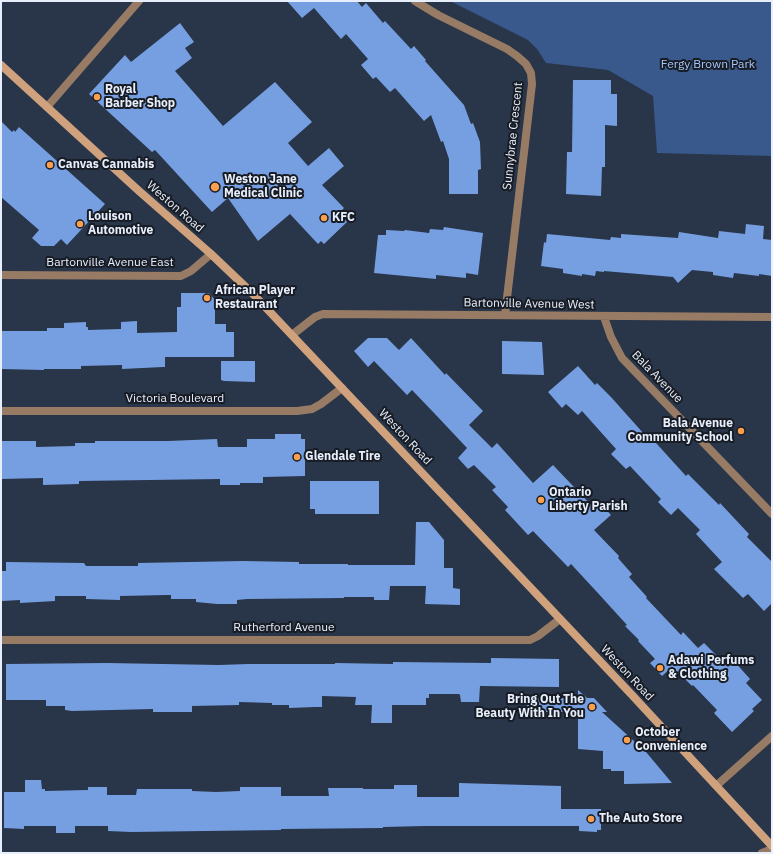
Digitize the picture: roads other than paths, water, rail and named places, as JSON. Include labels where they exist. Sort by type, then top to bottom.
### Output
[{"type":"main road","name":"Weston Road","points":[[1,64],[139,191],[211,254],[253,294],[717,785],[772,846]]},
{"type":"street","points":[[47,107],[139,1]]},
{"type":"street","name":"Sunnybrae Crescent","points":[[415,1],[438,15],[507,49],[526,64],[531,73],[532,84],[505,315]]},
{"type":"street","name":"Bartonville Avenue East","points":[[1,275],[181,276],[191,271],[211,254]]},
{"type":"street","name":"Bartonville Avenue West","points":[[292,335],[315,317],[324,314],[772,317]]},
{"type":"street","name":"Bala Avenue","points":[[604,317],[611,336],[622,358],[772,514]]},
{"type":"street","name":"Victoria Boulevard","points":[[1,411],[297,411],[312,409],[342,388]]},
{"type":"street","name":"Rutherford Avenue","points":[[1,640],[530,640],[538,636],[560,619]]},
{"type":"street","points":[[717,785],[772,736]]},
{"type":"street","points":[[762,853],[772,849]]},
{"type":"place","name":"Royal Barber Shop","points":[[97,97]]},
{"type":"place","name":"Canvas Cannabis","points":[[50,165]]},
{"type":"place","name":"Weston Jane Medical Clinic","points":[[215,187]]},
{"type":"place","name":"KFC","points":[[324,218]]},
{"type":"place","name":"Louison Automotive","points":[[80,224]]},
{"type":"place","name":"African Player Restaurant","points":[[207,298]]},
{"type":"place","name":"Bala Avenue Community School","points":[[741,431]]},
{"type":"place","name":"Glendale Tire","points":[[297,457]]},
{"type":"place","name":"Ontario Liberty Parish","points":[[541,500]]},
{"type":"place","name":"Adawi Perfums & Clothing","points":[[660,668]]},
{"type":"place","name":"Bring Out The Beauty With In You","points":[[592,707]]},
{"type":"place","name":"October Convenience","points":[[627,740]]},
{"type":"place","name":"The Auto Store","points":[[591,819]]},
{"type":"park label","name":"Fergy Brown Park","points":[[708,65]]}]
